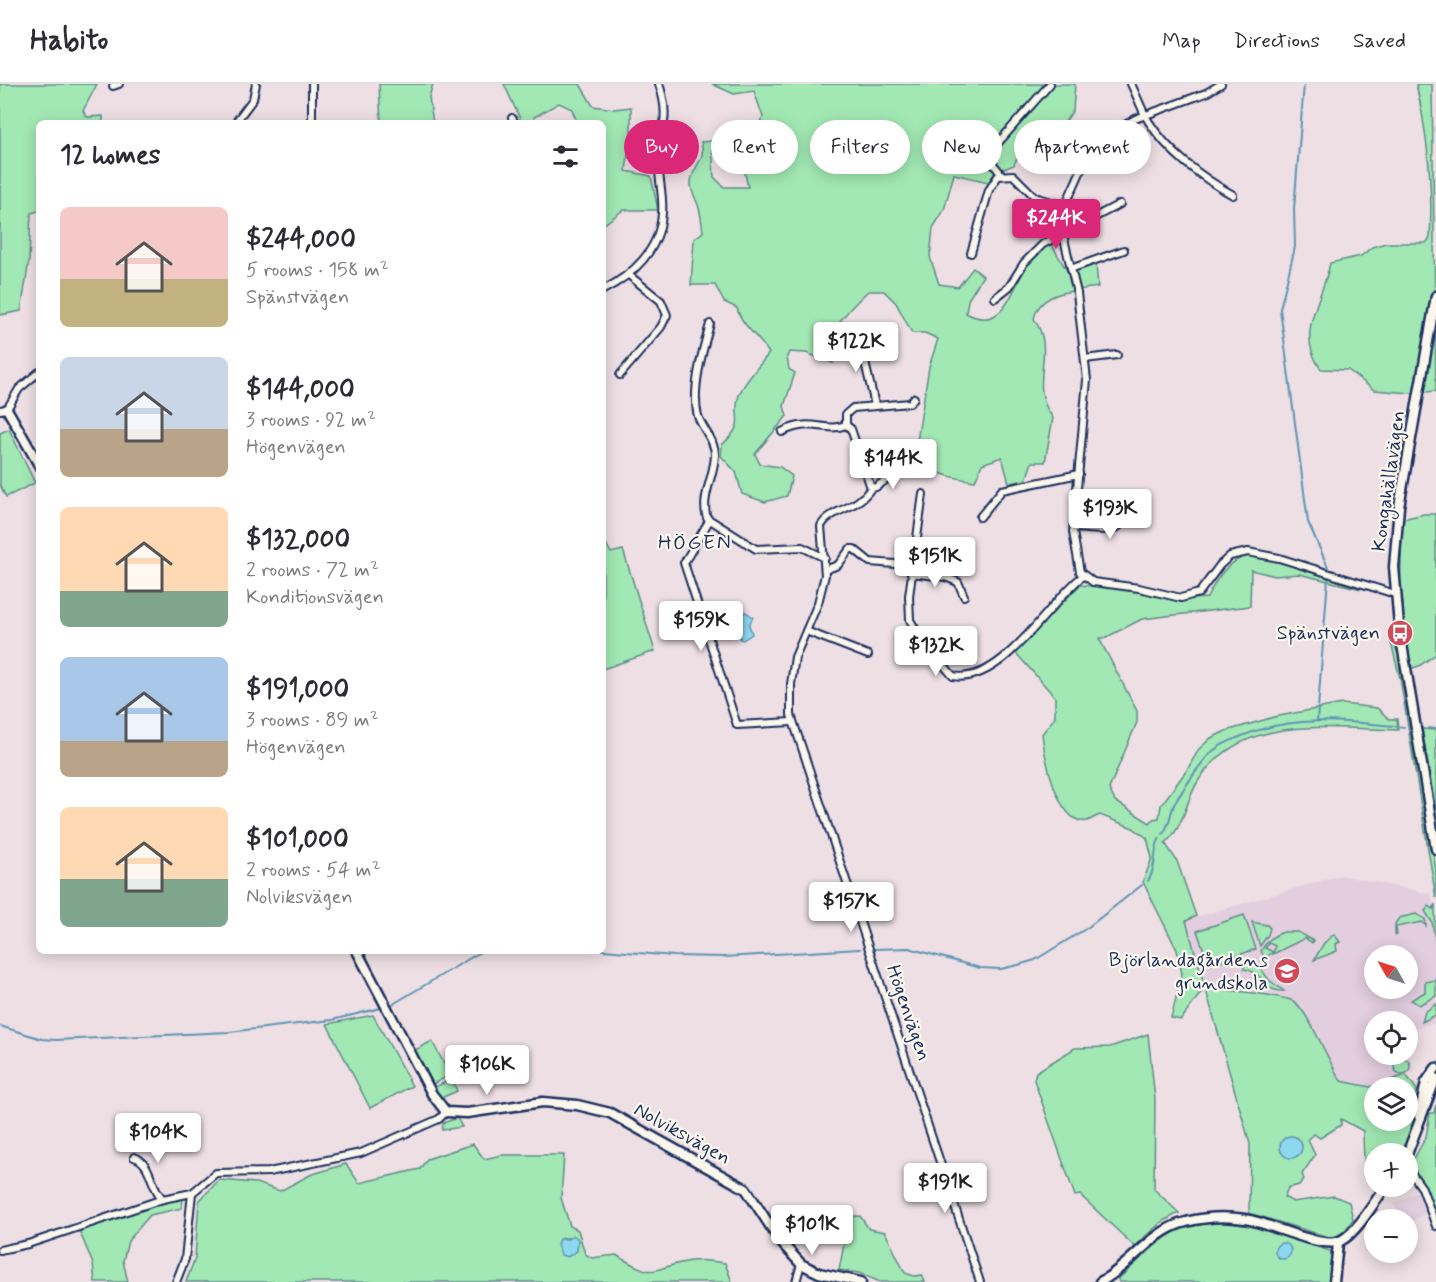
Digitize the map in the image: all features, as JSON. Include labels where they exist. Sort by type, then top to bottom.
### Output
[{"type":"street","points":[[237,120],[253,99],[256,84]]},
{"type":"street","points":[[312,84],[312,120]]},
{"type":"street","points":[[606,289],[630,276],[648,253],[663,214],[658,167],[666,105],[659,84]]},
{"type":"street","points":[[1002,175],[990,160],[992,151],[1050,84]]},
{"type":"street","points":[[1131,84],[1155,132],[1205,177],[1233,195]]},
{"type":"street","points":[[1221,84],[1206,93],[1145,115],[1118,129],[1083,166],[1065,206],[1063,235],[1073,268],[1085,359],[1086,405],[1074,528],[1080,572],[1093,582],[1139,588],[1181,598],[1199,593],[1220,565],[1230,556],[1248,552],[1280,558],[1395,594]]},
{"type":"street","points":[[971,253],[989,190],[998,176],[1013,175],[1040,199],[1065,206]]},
{"type":"street","points":[[995,297],[1009,287],[1035,252],[1052,238],[1063,235],[1120,204]]},
{"type":"street","points":[[1073,268],[1124,250]]},
{"type":"street","points":[[620,375],[661,327],[667,315],[661,301],[630,276]]},
{"type":"street","name":"Kongahällavägen","points":[[1436,296],[1399,507],[1394,554],[1395,594],[1405,667],[1436,849]]},
{"type":"street","points":[[710,324],[700,360],[697,399],[699,417],[711,440],[715,454],[705,502],[705,512],[709,521],[756,549],[802,547],[825,558]]},
{"type":"street","points":[[859,337],[875,405]]},
{"type":"street","points":[[1085,359],[1117,355]]},
{"type":"street","points":[[36,375],[19,389],[3,409],[36,460]]},
{"type":"street","points":[[846,425],[849,409],[910,403],[915,398]]},
{"type":"street","points":[[782,432],[804,424],[839,428],[846,425]]},
{"type":"street","points":[[846,425],[851,429],[871,488]]},
{"type":"street","name":"Högenvägen","points":[[907,465],[871,488],[850,507],[825,519],[821,535],[825,570],[818,603],[792,673],[792,722],[980,1282]]},
{"type":"street","points":[[980,518],[1002,490],[1079,474]]},
{"type":"street","points":[[923,494],[911,573],[909,610],[914,629],[943,667],[953,676],[959,677],[979,672],[1003,658],[1083,576]]},
{"type":"street","points":[[1074,528],[1113,529],[1119,526],[1129,512],[1136,509]]},
{"type":"street","points":[[709,521],[684,563],[737,725],[792,722]]},
{"type":"street","points":[[825,570],[838,565],[850,549],[870,562],[907,565]]},
{"type":"street","points":[[911,573],[951,578],[958,582],[964,596]]},
{"type":"street","points":[[806,631],[868,655]]},
{"type":"street","points":[[0,1250],[28,1244],[163,1199],[192,1193],[208,1179],[225,1171],[269,1172],[373,1149],[439,1119],[446,1112],[432,1094],[359,954]]},
{"type":"street","points":[[1412,1143],[1435,1074]]},
{"type":"street","name":"Nolviksvägen","points":[[446,1112],[467,1113],[543,1102],[577,1105],[610,1113],[746,1189],[774,1233],[801,1264],[840,1280],[861,1282]]},
{"type":"street","points":[[134,1157],[144,1164],[157,1193],[163,1199]]},
{"type":"street","points":[[1418,1182],[1436,1226]]},
{"type":"street","points":[[176,1282],[185,1259],[192,1193]]},
{"type":"street","points":[[1100,1282],[1121,1268],[1167,1228],[1199,1219],[1247,1219],[1324,1243],[1338,1243],[1347,1237],[1378,1197]]},
{"type":"street","points":[[1334,1282],[1338,1243]]},
{"type":"street","points":[[796,1282],[801,1264]]},
{"type":"shaded area","name":"Björlandagårdens grundskola","points":[[1341,875],[1431,894],[1436,921],[1436,1023],[1418,1027],[1418,1011],[1364,1011],[1364,1065],[1412,1065],[1415,1072],[1400,1077],[1364,1077],[1364,1086],[1341,1081],[1282,997],[1205,987],[1186,920]]},
{"type":"shaded area","points":[[1418,1194],[1427,1212],[1418,1218],[1418,1209],[1396,1209],[1394,1203],[1407,1197],[1418,1197]]},
{"type":"green space","points":[[0,84],[97,84],[83,111],[87,117],[103,116],[103,120],[36,120],[36,212],[31,213],[29,261],[21,311],[0,315]]},
{"type":"green space","points":[[379,84],[433,84],[429,97],[433,120],[381,120]]},
{"type":"green space","points":[[504,84],[580,84],[593,106],[614,109],[631,107],[631,120],[624,120],[624,174],[651,176],[658,210],[623,210],[606,223],[606,120],[576,120],[572,109],[559,103],[534,117],[535,120],[521,120]]},
{"type":"green space","points":[[712,84],[1075,84],[1073,110],[1067,120],[1014,120],[1014,165],[1002,170],[1002,120],[922,120],[922,174],[954,174],[944,210],[933,228],[930,257],[939,284],[958,287],[973,268],[983,276],[968,300],[966,313],[979,318],[989,318],[997,314],[1010,298],[1029,263],[1050,233],[1053,247],[1067,271],[1096,264],[1098,287],[1059,294],[1050,298],[1037,310],[1034,319],[1041,332],[1043,344],[1042,393],[1045,405],[1053,418],[1045,462],[1032,462],[1026,480],[1009,483],[1002,457],[982,464],[975,481],[937,472],[924,461],[917,441],[929,367],[938,339],[925,333],[912,333],[896,303],[884,291],[868,291],[839,323],[832,341],[833,363],[806,353],[789,352],[787,357],[789,369],[795,373],[784,406],[787,416],[755,454],[760,464],[780,467],[792,476],[787,496],[765,502],[742,494],[736,472],[721,456],[722,445],[737,425],[737,403],[741,390],[769,353],[742,320],[737,308],[724,302],[715,285],[691,285],[694,239],[703,232],[700,211],[691,181],[693,174],[699,174],[701,142],[711,141],[711,174],[714,174],[724,187],[748,187],[745,174],[798,174],[798,120],[762,120],[763,117],[754,91],[734,94]]},
{"type":"green space","points":[[1416,84],[1432,84],[1436,391],[1411,393],[1374,390],[1348,370],[1321,369],[1313,356],[1310,329],[1330,263],[1361,256],[1372,247],[1386,243],[1426,243],[1430,238],[1429,161]]},
{"type":"green space","points":[[954,174],[994,174],[988,182]]},
{"type":"green space","points":[[1041,202],[1061,209],[1059,225],[1035,225]]},
{"type":"green space","points":[[9,429],[35,483],[6,497],[0,485],[0,433]]},
{"type":"green space","points":[[1436,514],[1436,654],[1419,666],[1409,669],[1400,602],[1402,522],[1403,519]]},
{"type":"green space","points":[[606,544],[611,553],[623,550],[655,651],[606,668]]},
{"type":"green space","points":[[1249,555],[1295,566],[1361,589],[1299,574],[1275,576],[1251,570],[1250,606],[1142,619],[1105,638],[1099,638],[1137,711],[1137,722],[1109,789],[1115,801],[1150,823],[1153,819],[1159,818],[1161,805],[1187,770],[1199,749],[1211,738],[1226,731],[1274,717],[1342,704],[1377,708],[1389,719],[1397,719],[1398,730],[1315,728],[1261,735],[1237,745],[1215,760],[1197,783],[1180,823],[1165,843],[1177,861],[1196,916],[1186,921],[1205,987],[1181,1020],[1171,1018],[1182,974],[1177,950],[1143,882],[1152,858],[1147,838],[1133,828],[1100,815],[1087,821],[1077,819],[1060,801],[1049,771],[1042,734],[1055,717],[1055,697],[1015,652],[1080,585],[1134,590],[1175,600],[1207,598],[1224,571]]},
{"type":"green space","points":[[1388,631],[1400,658],[1436,870],[1436,898],[1400,678]]},
{"type":"green space","points":[[1422,729],[1436,730],[1436,815]]},
{"type":"green space","points":[[1435,904],[1436,944],[1432,922],[1425,911],[1429,906],[1433,909]]},
{"type":"green space","points":[[1416,914],[1425,919],[1426,926],[1422,922],[1396,927],[1397,935],[1395,935],[1395,924],[1399,918]]},
{"type":"green space","points":[[1244,915],[1256,949],[1209,965],[1197,931]]},
{"type":"green space","points":[[1252,922],[1267,925],[1270,928],[1260,946]]},
{"type":"green space","points":[[1284,932],[1298,932],[1314,941],[1312,943],[1305,938],[1273,954],[1275,946],[1269,943],[1265,948],[1273,952],[1265,958],[1261,951],[1265,944]]},
{"type":"green space","points":[[1334,934],[1340,942],[1336,944],[1337,951],[1314,960],[1324,943]]},
{"type":"green space","points":[[1248,959],[1257,963],[1269,980],[1284,991],[1271,988],[1256,974],[1244,969],[1244,961]]},
{"type":"green space","points":[[1436,980],[1436,996],[1419,1005],[1411,1000],[1418,999],[1418,996],[1425,992],[1425,982]]},
{"type":"green space","points":[[1205,987],[1293,1001],[1305,1014],[1341,1081],[1364,1086],[1364,1131],[1411,1131],[1407,1143],[1364,1143],[1364,1157],[1363,1131],[1341,1119],[1341,1125],[1320,1138],[1314,1134],[1308,1140],[1315,1155],[1302,1174],[1304,1179],[1299,1185],[1288,1188],[1284,1197],[1293,1202],[1334,1196],[1349,1202],[1353,1219],[1344,1232],[1332,1238],[1249,1213],[1250,1144]]},
{"type":"green space","points":[[1436,1004],[1436,1015],[1422,1022],[1425,1012]]},
{"type":"green space","points":[[373,1015],[412,1086],[370,1108],[327,1024]]},
{"type":"green space","points":[[1148,1034],[1155,1099],[1154,1189],[1179,1213],[1163,1221],[1134,1246],[1080,1195],[1075,1196],[1034,1080],[1036,1072],[1075,1048],[1110,1047]]},
{"type":"green space","points":[[432,1041],[450,1075],[433,1084],[415,1050]]},
{"type":"green space","points":[[1394,1065],[1410,1065],[1409,1069],[1402,1074],[1394,1066]]},
{"type":"green space","points":[[452,1079],[457,1091],[441,1098],[433,1088]]},
{"type":"green space","points":[[1436,1105],[1436,1215],[1418,1178],[1418,1151],[1426,1137],[1430,1113],[1434,1113]]},
{"type":"green space","points":[[457,1118],[462,1127],[442,1130],[443,1123]]},
{"type":"green space","points":[[473,1144],[484,1159],[502,1155],[564,1155],[561,1198],[570,1226],[578,1230],[585,1254],[592,1258],[616,1255],[648,1270],[695,1260],[725,1263],[732,1282],[186,1282],[195,1258],[199,1201],[219,1180],[256,1183],[280,1191],[310,1175],[346,1164],[359,1183],[420,1169],[427,1159]],"holes":[[[562,1238],[571,1238],[578,1245],[569,1256],[561,1252]]]},
{"type":"green space","points":[[183,1197],[182,1208],[150,1215],[128,1241],[123,1261],[128,1282],[95,1282],[93,1264],[79,1230]]},
{"type":"green space","points":[[860,1216],[869,1229],[885,1232],[905,1273],[914,1276],[922,1275],[925,1282],[880,1282],[859,1273],[839,1270],[844,1244],[838,1227],[839,1217]]},
{"type":"green space","points":[[1224,1222],[1256,1227],[1333,1252],[1332,1282],[1119,1282],[1118,1279],[1164,1238],[1188,1227]]},
{"type":"water","points":[[746,612],[753,617],[749,625],[752,634],[743,640],[740,639],[742,614]]},
{"type":"water","points":[[1291,1136],[1299,1139],[1302,1147],[1299,1155],[1291,1158],[1283,1155],[1280,1147],[1283,1139]]},
{"type":"water","points":[[573,1235],[578,1239],[577,1251],[567,1257],[561,1255],[557,1245],[559,1239],[568,1239]]},
{"type":"water","points":[[1280,1243],[1286,1243],[1291,1251],[1289,1257],[1280,1259],[1275,1254],[1275,1248]]},
{"type":"waterway","points":[[1304,84],[1294,209],[1295,247],[1280,309],[1308,522],[1328,567]]},
{"type":"waterway","points":[[1317,721],[1328,578]]},
{"type":"waterway","points":[[1163,834],[1174,805],[1194,773],[1210,754],[1228,742],[1257,730],[1299,722],[1319,721],[1404,727]]},
{"type":"waterway","points":[[1428,728],[1436,729]]},
{"type":"waterway","points":[[1148,881],[1153,870],[1156,847],[1160,838]]},
{"type":"waterway","points":[[874,949],[909,948],[980,968],[1001,969],[1018,965],[1035,960],[1087,928],[1142,885]]},
{"type":"waterway","points":[[606,950],[674,956],[724,957],[860,949]]},
{"type":"waterway","points":[[393,1004],[477,954]]},
{"type":"waterway","points":[[0,1026],[42,1039],[56,1040],[229,1032],[332,1020],[381,1008]]},
{"type":"place","name":"Spänstvägen","points":[[1400,633]]},
{"type":"place","name":"Björlandagårdens grundskola","points":[[1287,971]]},
{"type":"district","name":"HÖGEN","points":[[695,543]]}]
